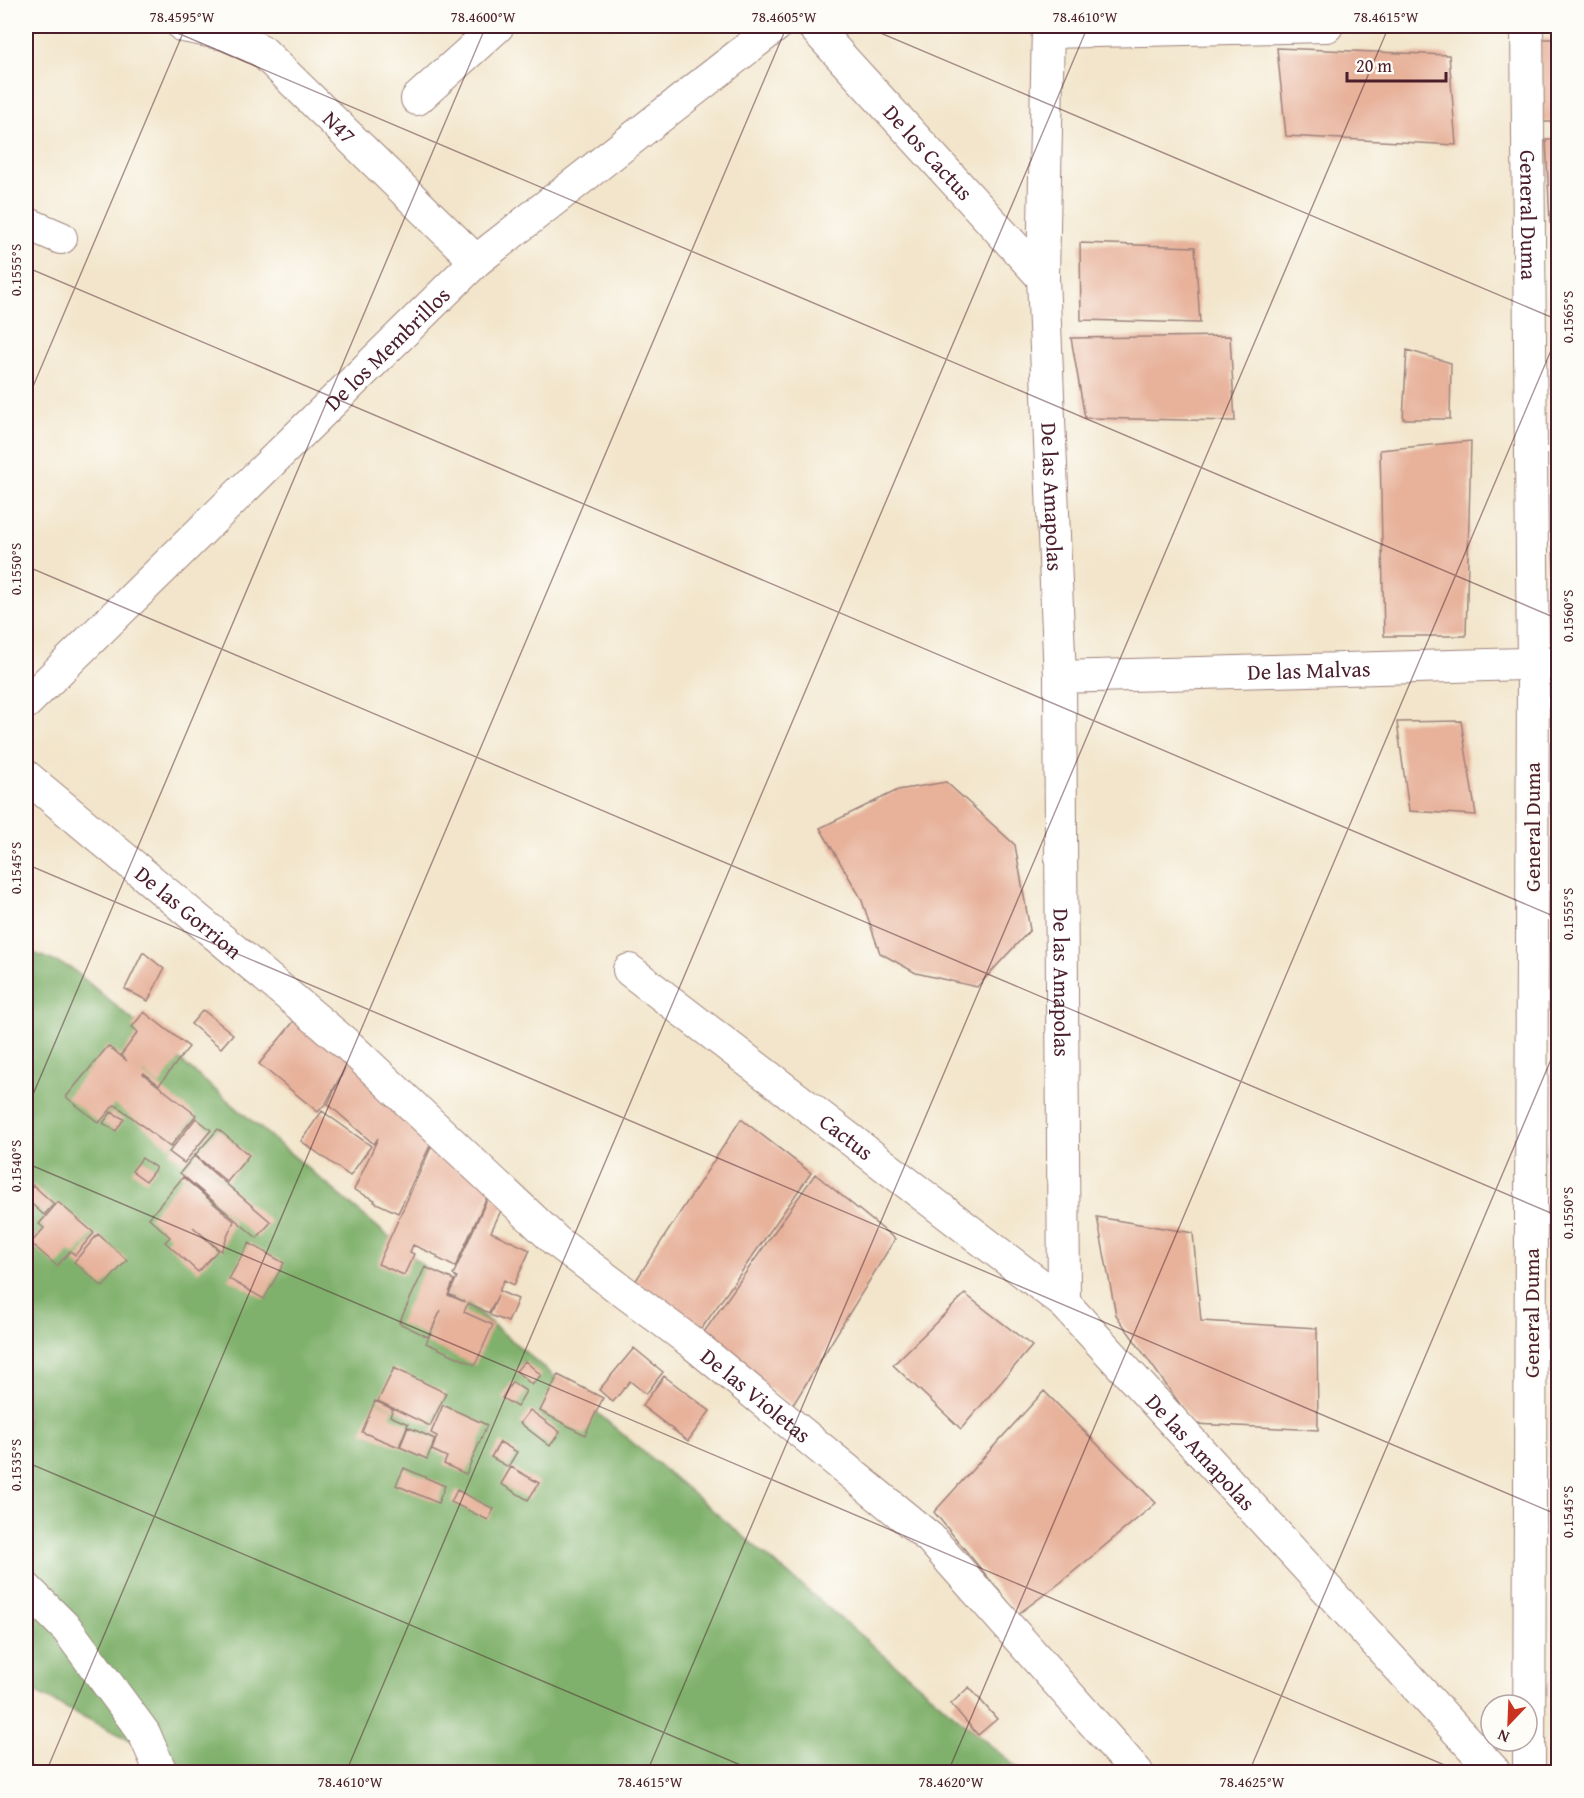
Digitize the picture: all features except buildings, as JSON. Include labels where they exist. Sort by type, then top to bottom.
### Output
[{"type":"street","name":"N47","points":[[183,26],[225,34],[262,51],[476,261]]},
{"type":"street","points":[[417,99],[498,26]]},
{"type":"street","name":"De los Membrillos","points":[[26,703],[476,261],[776,26]]},
{"type":"street","name":"De los Cactus","points":[[813,26],[1043,278]]},
{"type":"street","points":[[1048,29],[1327,26]]},
{"type":"street","name":"General Duma","points":[[1527,26],[1546,663],[1530,1773]]},
{"type":"street","name":"De las Amapolas","points":[[1048,29],[1043,278],[1060,678],[1064,1303],[1495,1773]]},
{"type":"street","points":[[26,223],[61,238]]},
{"type":"street","name":"De las Malvas","points":[[1060,678],[1546,663]]},
{"type":"street","name":"De las Gorrion","points":[[26,776],[350,1047]]},
{"type":"street","name":"Cactus","points":[[628,970],[1064,1303]]},
{"type":"street","name":"De las Violetas","points":[[350,1047],[556,1241],[691,1342],[930,1538],[1137,1773]]},
{"type":"street","points":[[26,1588],[67,1629],[144,1733],[161,1773]]},
{"type":"green space","points":[[26,950],[71,968],[1022,1772],[194,1772],[26,1688]]}]
